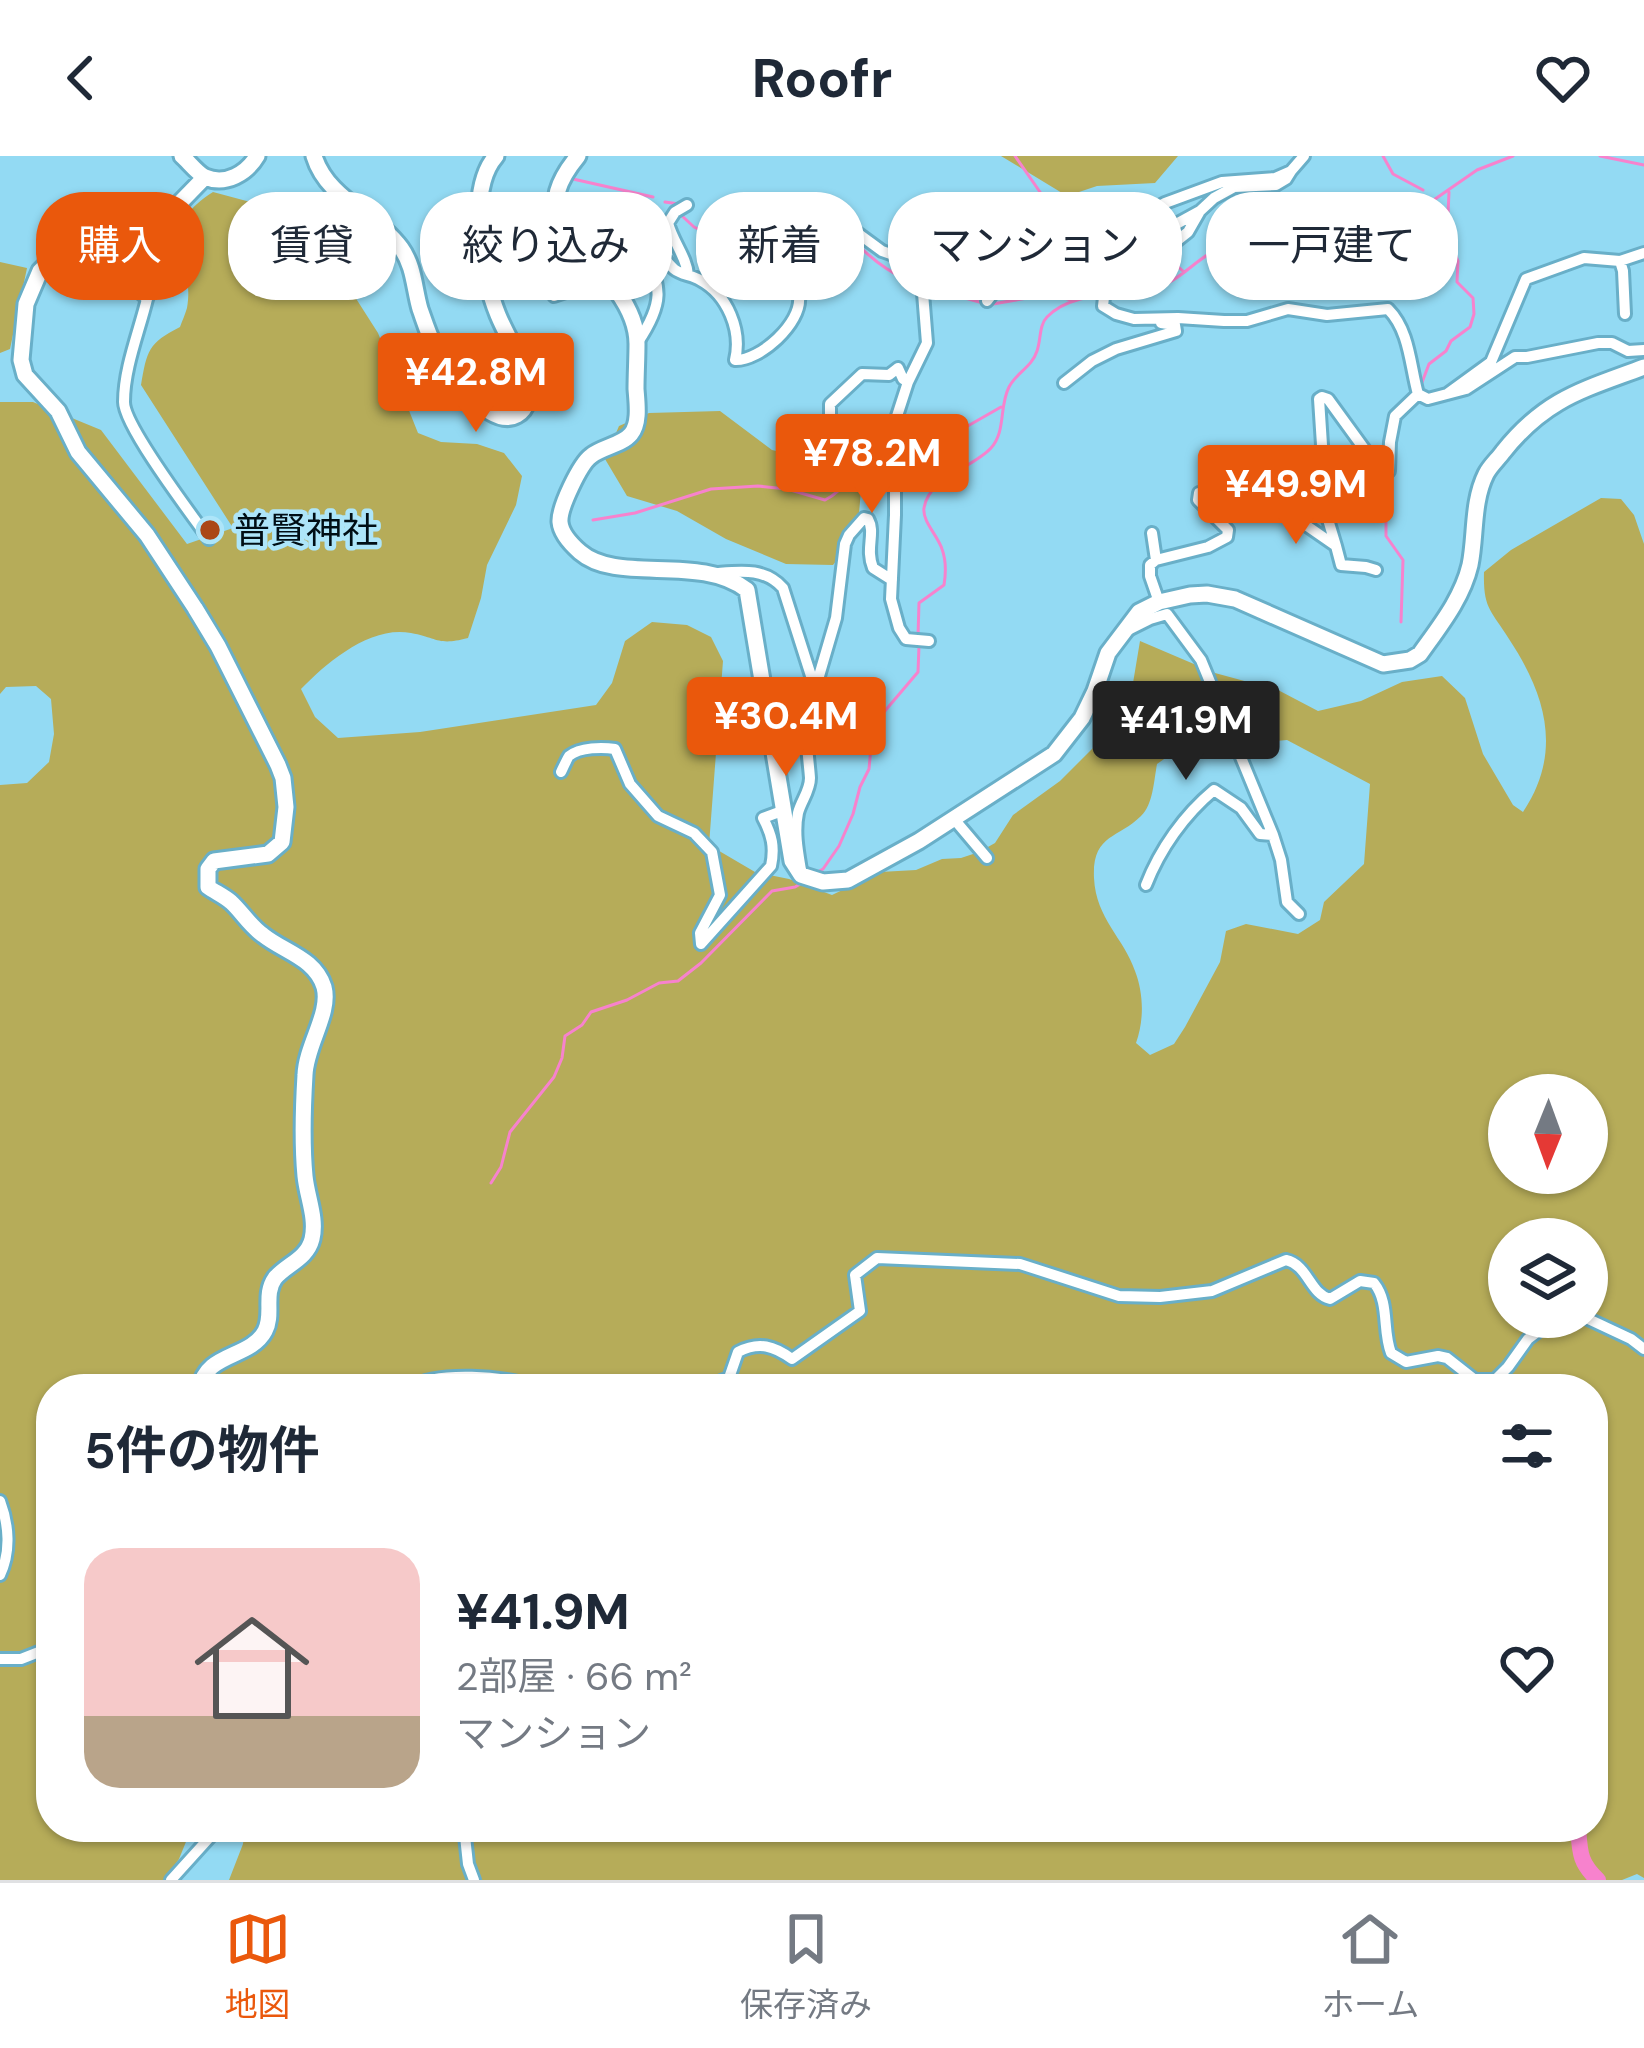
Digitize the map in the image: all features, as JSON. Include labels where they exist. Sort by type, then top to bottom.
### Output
[{"type":"street","points":[[182,156],[205,177],[225,178],[242,174],[257,156]]},
{"type":"street","points":[[314,156],[319,172],[338,193],[393,238],[405,254],[433,345],[453,374],[488,413],[505,418],[521,412],[529,391],[496,312],[481,236],[479,190],[496,156]]},
{"type":"street","points":[[558,192],[562,175],[578,156]]},
{"type":"street","points":[[1182,197],[1222,182],[1275,178],[1304,156]]},
{"type":"street","points":[[1182,221],[1234,187],[1271,186],[1286,179],[1290,164]]},
{"type":"street","points":[[190,192],[205,177]]},
{"type":"street","points":[[687,205],[668,224],[688,275]]},
{"type":"street","points":[[801,875],[796,836],[798,812],[811,783],[806,724],[813,682],[783,589],[773,577],[749,570],[709,573],[605,564],[580,552],[560,521],[587,458],[634,430],[635,351],[654,313],[658,290],[656,272],[638,232],[649,209],[658,246],[673,268],[704,282],[730,314],[738,334],[735,360],[765,350],[798,312],[799,292],[782,251],[785,245],[852,229],[888,253]]},
{"type":"street","points":[[1064,383],[1116,349],[1176,331],[1175,325],[1116,314],[1103,306],[1106,289],[1141,277],[1188,232],[1200,211]]},
{"type":"street","points":[[1447,394],[1490,362],[1526,279],[1583,259],[1620,261],[1644,253]]},
{"type":"street","points":[[1620,261],[1625,314]]},
{"type":"street","points":[[36,276],[24,320],[25,375],[58,411],[78,452],[147,536],[195,608],[283,778],[282,842],[268,854],[214,861],[207,882],[264,937],[302,958],[324,988],[326,1006],[308,1051],[305,1075],[305,1175],[313,1221],[310,1244],[302,1257],[273,1280],[264,1334],[212,1365],[206,1374]]},
{"type":"street","points":[[147,300],[123,408],[209,539]]},
{"type":"street","points":[[622,300],[638,342]]},
{"type":"street","points":[[922,642],[906,639],[898,628],[891,599],[897,416],[927,344],[925,300]]},
{"type":"street","points":[[1134,319],[1247,321],[1288,309],[1327,314],[1388,309],[1400,325],[1418,394]]},
{"type":"street","points":[[1418,394],[1428,399],[1447,394],[1484,379],[1515,356],[1598,343],[1644,350]]},
{"type":"street","points":[[709,573],[747,590],[792,861],[801,875],[824,882],[848,880],[1054,754],[1082,718],[1108,653],[1123,631],[1139,612],[1159,602],[1190,595],[1222,596],[1383,664],[1420,654],[1460,596],[1486,474],[1514,438],[1566,396],[1644,367]]},
{"type":"street","points":[[824,433],[830,404],[862,374],[886,376],[898,368],[908,382]]},
{"type":"street","points":[[1376,571],[1341,565],[1318,490],[1320,397],[1328,399],[1385,471],[1395,416],[1418,394]]},
{"type":"street","points":[[1159,602],[1150,565],[1227,537],[1228,530],[1198,500],[1198,493],[1264,481],[1273,485],[1298,520],[1336,546]]},
{"type":"street","points":[[813,682],[819,676],[836,618],[845,544],[863,518],[872,526],[867,550],[873,568],[892,580]]},
{"type":"street","points":[[1152,533],[1156,560]]},
{"type":"street","points":[[1123,631],[1163,614],[1170,616],[1201,660],[1274,835],[1287,902],[1300,914]]},
{"type":"street","points":[[561,772],[574,753],[615,748],[630,784],[658,816],[694,832],[712,852],[720,895],[700,933],[701,944],[771,866],[773,838],[763,818],[782,811]]},
{"type":"street","points":[[1146,885],[1155,862],[1177,831],[1214,790],[1241,808],[1260,834],[1274,835]]},
{"type":"street","points":[[954,819],[987,858]]},
{"type":"street","points":[[730,1374],[738,1352],[751,1345],[778,1349],[792,1359],[860,1311],[855,1275],[877,1258],[1020,1264],[1119,1296],[1160,1297],[1212,1292],[1286,1260],[1295,1262],[1321,1297],[1330,1299],[1360,1281],[1374,1283],[1381,1292],[1391,1353],[1406,1362],[1447,1358],[1467,1374]]},
{"type":"street","points":[[1608,1328],[1644,1349]]},
{"type":"street","points":[[1502,1374],[1529,1338]]},
{"type":"street","points":[[0,1501],[7,1526],[7,1558],[0,1575]]},
{"type":"street","points":[[0,1659],[36,1653]]},
{"type":"street","points":[[171,1880],[205,1842]]},
{"type":"street","points":[[466,1842],[474,1880]]},
{"type":"shaded area","points":[[1001,156],[1178,156],[1155,183],[1060,192]]},
{"type":"shaded area","points":[[213,192],[228,196],[228,300],[357,300],[378,333],[418,433],[504,453],[522,476],[516,505],[487,565],[468,638],[444,641],[411,633],[381,635],[337,657],[301,689],[315,717],[338,738],[420,732],[596,705],[612,683],[625,641],[652,622],[687,625],[711,637],[723,661],[709,845],[755,872],[832,895],[880,872],[916,870],[995,843],[1013,815],[1060,781],[1120,721],[1140,641],[1215,673],[1278,690],[1318,711],[1361,701],[1402,682],[1442,676],[1465,698],[1483,754],[1513,805],[1523,812],[1543,768],[1545,724],[1522,660],[1489,608],[1484,572],[1511,550],[1601,498],[1621,499],[1634,515],[1644,544],[1644,1878],[1637,1874],[1622,1880],[229,1880],[243,1842],[1608,1842],[1608,1374],[36,1374],[36,1842],[186,1842],[164,1880],[0,1880],[0,785],[27,783],[49,762],[54,734],[51,699],[36,686],[6,687],[0,694],[0,402],[33,402],[101,430],[187,544],[233,528],[141,385],[151,349],[180,327],[187,300],[204,300],[204,199]],"holes":[[[1287,740],[1370,784],[1364,864],[1324,902],[1320,920],[1298,934],[1246,924],[1226,931],[1220,962],[1174,1044],[1150,1055],[1136,1043],[1142,1007],[1138,980],[1105,917],[1096,892],[1095,864],[1102,845],[1145,811],[1157,764],[1167,757],[1192,756],[1215,746]]]},
{"type":"shaded area","points":[[0,262],[27,268],[10,349],[0,353]]},
{"type":"shaded area","points":[[720,411],[772,450],[802,457],[846,448],[862,479],[857,536],[833,565],[786,564],[726,539],[677,511],[627,496],[605,459],[619,426],[649,413]]},
{"type":"waterway","points":[[1015,156],[1040,192]]},
{"type":"waterway","points":[[1383,156],[1393,174],[1423,190]]},
{"type":"waterway","points":[[918,636],[919,603],[944,585],[945,576],[942,549],[924,513],[928,497],[996,442],[1009,387],[1035,357],[1044,320],[1058,308],[1083,298],[1152,289],[1223,247],[1269,247],[1306,231],[1322,231],[1367,255],[1387,253],[1412,215],[1477,170],[1513,156]]},
{"type":"waterway","points":[[1600,156],[1644,165]]},
{"type":"waterway","points":[[573,179],[631,192]]},
{"type":"waterway","points":[[672,203],[679,204]]},
{"type":"waterway","points":[[681,215],[696,228]]},
{"type":"waterway","points":[[864,251],[888,270]]},
{"type":"waterway","points":[[1421,385],[1429,364],[1470,327],[1473,298],[1458,283]]},
{"type":"waterway","points":[[972,300],[983,303]]},
{"type":"waterway","points":[[993,304],[1016,300]]},
{"type":"waterway","points":[[1397,407],[1410,394]]},
{"type":"waterway","points":[[899,450],[915,454],[933,450],[1001,407]]},
{"type":"waterway","points":[[593,520],[635,513],[711,489],[758,486],[825,500],[867,461],[889,450]]},
{"type":"waterway","points":[[1386,474],[1386,536],[1403,560],[1401,622]]},
{"type":"waterway","points":[[816,873],[839,846],[853,814],[869,769],[873,725],[918,672],[919,646]]},
{"type":"waterway","points":[[491,1183],[501,1167],[510,1132],[554,1077],[565,1036],[591,1012],[659,983],[678,981],[772,891],[802,883]]},
{"type":"waterway","points":[[1580,1842],[1587,1868],[1598,1880]]},
{"type":"place","name":"普賢神社","points":[[210,530]]}]
